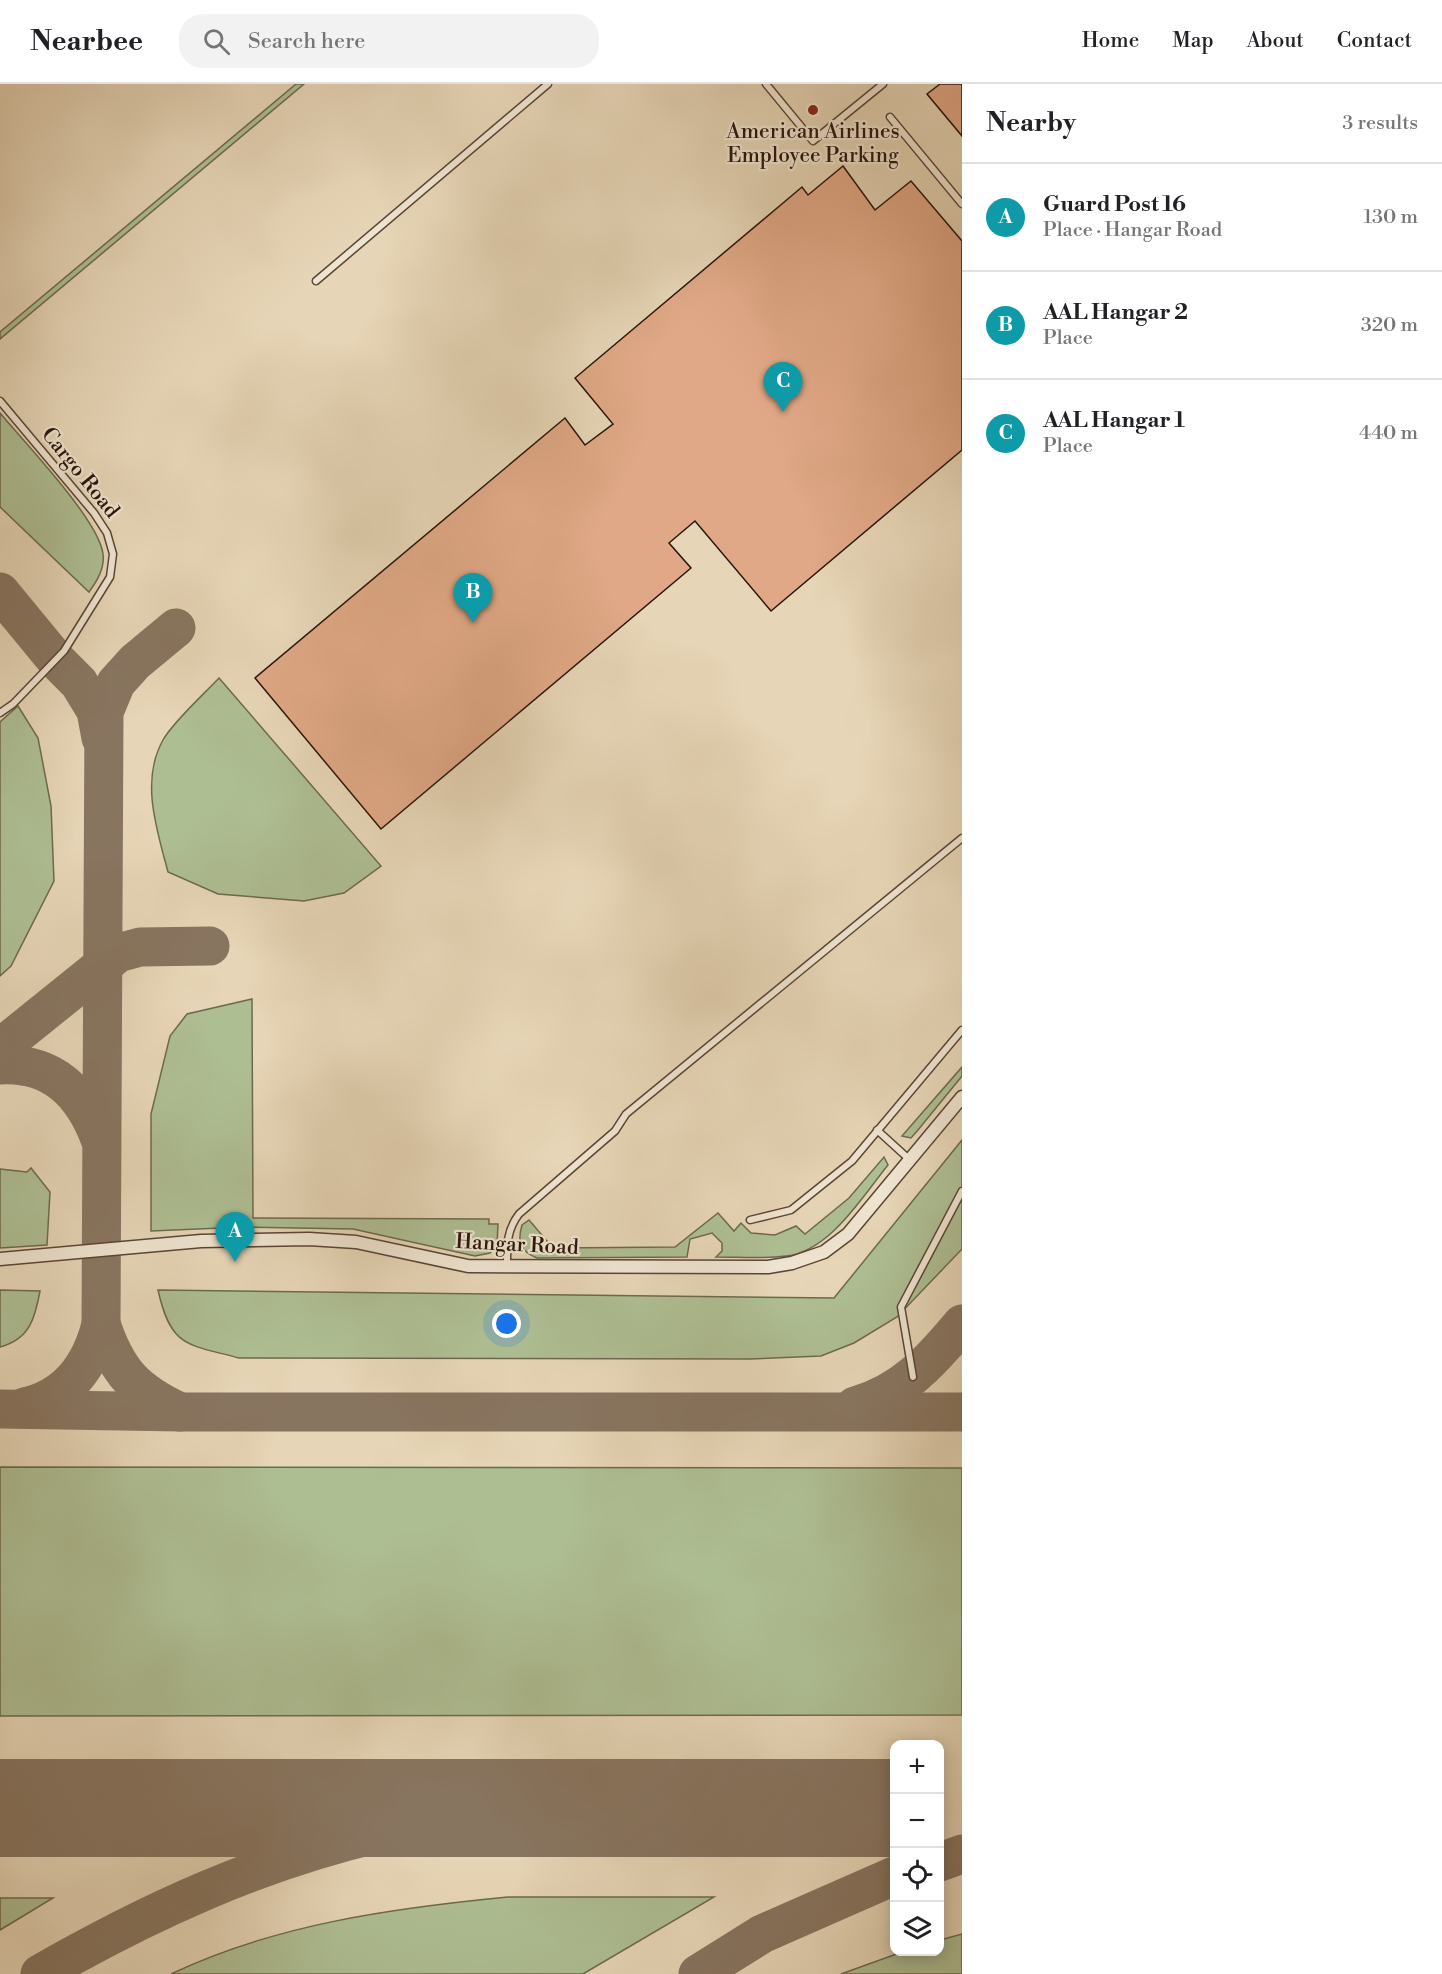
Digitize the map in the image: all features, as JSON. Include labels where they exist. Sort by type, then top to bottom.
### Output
[{"type":"street","name":"Hangar Road","points":[[0,1259],[201,1241],[309,1239],[356,1242],[468,1266],[768,1267],[792,1263],[824,1252],[848,1234],[962,1097]]},
{"type":"lane","points":[[316,281],[549,84]]},
{"type":"lane","points":[[766,84],[813,141],[883,84]]},
{"type":"lane","points":[[890,117],[962,204]]},
{"type":"lane","name":"Cargo Road","points":[[0,401],[94,513],[107,533],[113,554],[110,577],[64,651],[13,704],[0,713]]},
{"type":"lane","points":[[507,1267],[507,1237],[510,1226],[519,1214],[615,1131],[626,1114],[962,838]]},
{"type":"lane","points":[[750,1220],[791,1210],[852,1161],[962,1030]]},
{"type":"lane","points":[[877,1130],[910,1161]]},
{"type":"lane","points":[[912,1377],[901,1307],[962,1191]]},
{"type":"green space","points":[[296,84],[304,84],[0,339],[0,332]]},
{"type":"green space","points":[[0,413],[75,502],[98,539],[103,554],[103,564],[89,592],[0,507]]},
{"type":"green space","points":[[219,678],[381,866],[344,893],[304,901],[218,894],[168,872],[153,806],[153,772],[156,756],[163,740],[174,725]]},
{"type":"green space","points":[[18,706],[38,738],[51,806],[54,881],[11,966],[0,976],[0,722]]},
{"type":"green space","points":[[252,999],[253,1218],[489,1219],[489,1224],[498,1224],[497,1245],[490,1253],[475,1256],[353,1229],[245,1227],[151,1231],[151,1114],[170,1036],[187,1014]]},
{"type":"green space","points":[[962,1067],[962,1076],[918,1130],[911,1138],[902,1136]]},
{"type":"green space","points":[[962,1140],[962,1249],[897,1317],[854,1343],[821,1356],[750,1359],[239,1358],[206,1350],[184,1340],[169,1323],[158,1290],[834,1298]]},
{"type":"green space","points":[[884,1157],[888,1165],[844,1221],[817,1244],[802,1252],[786,1256],[716,1257],[722,1251],[722,1243],[712,1233],[690,1239],[687,1257],[537,1258],[523,1249],[520,1241],[522,1225],[529,1220],[553,1248],[675,1247],[718,1213],[734,1231],[741,1223],[751,1233],[775,1235],[796,1226],[805,1234],[849,1198]]},
{"type":"green space","points":[[31,1168],[50,1192],[47,1245],[0,1248],[0,1169],[27,1172]]},
{"type":"green space","points":[[0,1290],[40,1291],[36,1310],[25,1333],[18,1339],[0,1347]]},
{"type":"green space","points":[[0,1467],[962,1468],[962,1715],[0,1716]]},
{"type":"green space","points":[[508,1897],[714,1897],[583,1974],[171,1974],[252,1942],[336,1921],[422,1907]]},
{"type":"green space","points":[[0,1898],[53,1898],[0,1930]]},
{"type":"green space","points":[[962,1934],[962,1974],[841,1974],[891,1956],[944,1956],[944,1939]]},
{"type":"building","points":[[940,84],[962,84],[962,136],[927,94]]},
{"type":"building","points":[[843,166],[875,210],[911,181],[962,241],[962,450],[771,611],[695,521],[669,543],[691,568],[381,829],[255,678],[565,418],[585,445],[613,424],[575,378],[802,187],[808,195]]},
{"type":"taxiway","points":[[0,592],[56,660],[79,683],[96,711],[101,738]]},
{"type":"taxiway","points":[[24,1407],[53,1396],[75,1378],[91,1353],[101,1324],[104,712],[116,683],[135,662],[176,628]]},
{"type":"taxiway","points":[[0,1048],[118,953],[140,947],[210,946]]},
{"type":"taxiway","points":[[0,1065],[19,1065],[36,1069],[64,1084],[85,1108],[100,1139]]},
{"type":"taxiway","points":[[101,1324],[114,1355],[130,1378],[139,1388],[180,1412]]},
{"type":"taxiway","points":[[855,1406],[888,1393],[902,1384],[927,1363],[962,1324]]},
{"type":"taxiway","points":[[0,1409],[180,1412],[962,1412]]},
{"type":"taxiway","points":[[40,1974],[163,1910],[291,1858],[405,1828],[580,1808]]},
{"type":"taxiway","points":[[944,1861],[962,1854]]},
{"type":"taxiway","points":[[698,1974],[762,1934],[890,1878]]},
{"type":"runway","points":[[0,1808],[890,1808]]},
{"type":"place","name":"American Airlines Employee Parking","points":[[813,110]]},
{"type":"place","name":"AAL Hangar 1","points":[[783,412]]},
{"type":"place","name":"AAL Hangar 2","points":[[473,623]]},
{"type":"place","name":"Guard Post 16","points":[[235,1262]]}]
